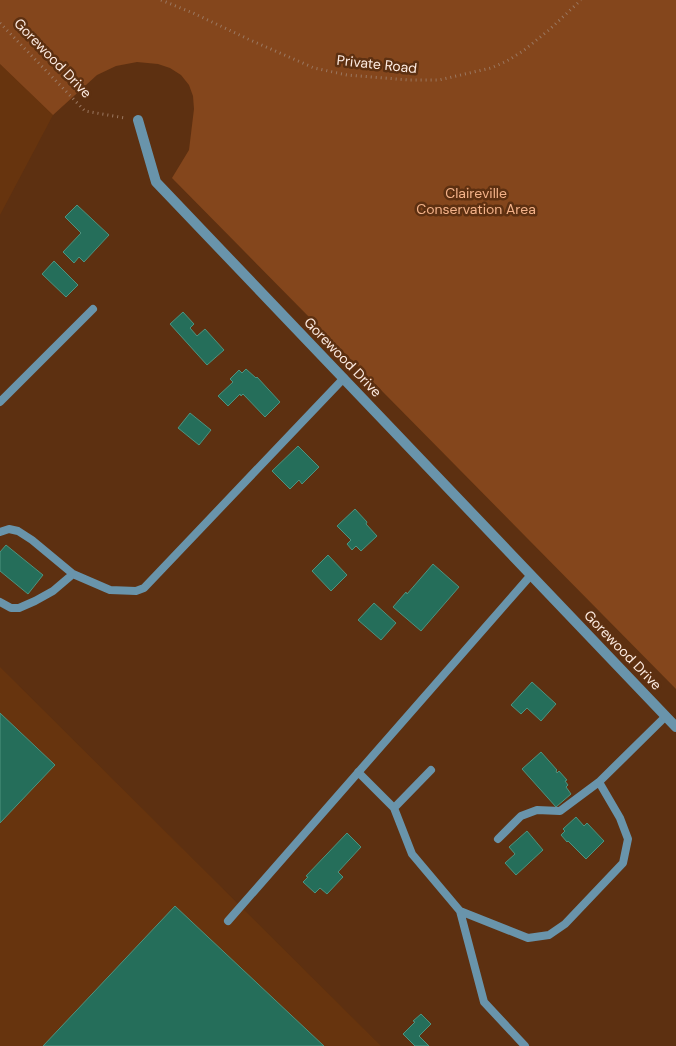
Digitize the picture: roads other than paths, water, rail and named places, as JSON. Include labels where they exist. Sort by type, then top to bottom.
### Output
[{"type":"street","name":"Gorewood Drive","points":[[138,120],[156,182],[676,726]]},
{"type":"lane","points":[[0,402],[93,309]]},
{"type":"lane","points":[[0,532],[9,529],[18,531],[32,540],[72,574],[110,590],[136,591],[144,588],[344,378]]},
{"type":"lane","points":[[0,602],[11,608],[19,608],[53,590],[72,574]]},
{"type":"lane","points":[[228,921],[531,574]]},
{"type":"lane","points":[[498,839],[521,816],[536,810],[560,811],[599,782],[666,716]]},
{"type":"lane","points":[[394,808],[431,770]]},
{"type":"lane","points":[[358,772],[394,808],[412,854],[460,911],[484,1002],[525,1046]]},
{"type":"lane","points":[[460,911],[528,938],[549,936],[565,924],[623,863],[628,839],[620,818],[599,782]]},
{"type":"park label","name":"Claireville Conservation Area","points":[[476,202]]}]
